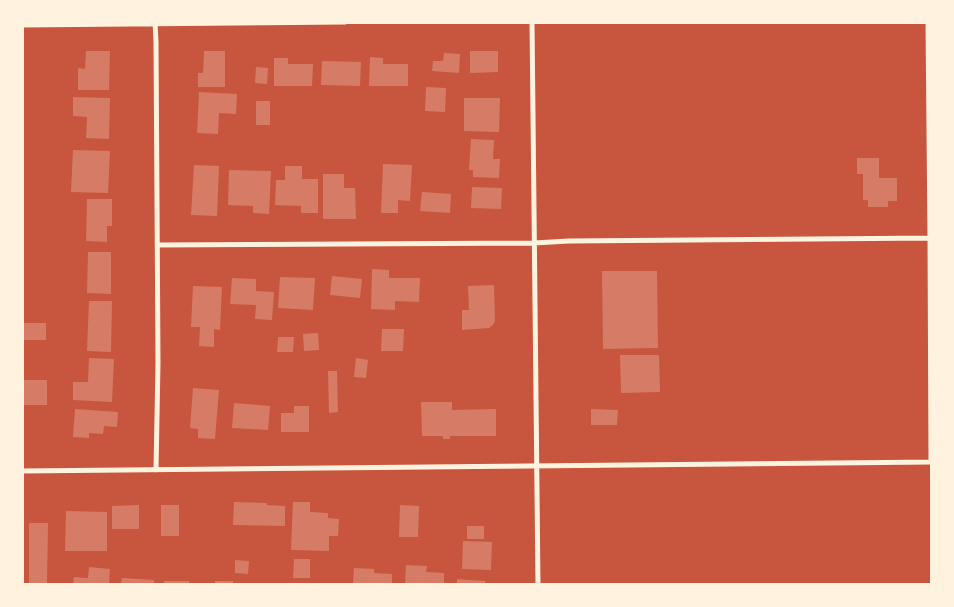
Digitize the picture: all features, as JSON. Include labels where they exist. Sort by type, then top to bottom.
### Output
[{"type":"street","points":[[22,26],[345,22]]},
{"type":"street","points":[[532,22],[538,584]]},
{"type":"street","points":[[22,471],[931,462],[931,238],[928,22]]},
{"type":"street","points":[[155,23],[158,245],[156,470]]},
{"type":"street","points":[[158,245],[931,238]]},
{"type":"building","points":[[86,51],[110,51],[109,90],[78,90],[78,68],[85,69]]},
{"type":"building","points":[[204,51],[225,51],[225,87],[198,87],[198,73],[203,73]]},
{"type":"building","points":[[470,51],[498,51],[498,72],[470,73]]},
{"type":"building","points":[[444,53],[460,54],[459,73],[432,71],[433,61],[443,61]]},
{"type":"building","points":[[370,57],[383,58],[383,64],[408,64],[408,86],[369,86]]},
{"type":"building","points":[[274,58],[288,58],[288,64],[313,64],[312,86],[274,86]]},
{"type":"building","points":[[322,61],[361,62],[360,86],[321,85]]},
{"type":"building","points":[[256,67],[268,68],[267,84],[255,83]]},
{"type":"building","points":[[426,87],[446,88],[445,112],[425,111]]},
{"type":"building","points":[[199,92],[237,94],[236,114],[219,113],[218,134],[197,133]]},
{"type":"building","points":[[73,97],[110,98],[109,139],[86,138],[87,117],[73,116]]},
{"type":"building","points":[[464,98],[500,98],[499,132],[464,131]]},
{"type":"building","points":[[256,101],[270,101],[270,125],[256,125]]},
{"type":"building","points":[[471,139],[494,140],[493,159],[500,159],[499,178],[473,177],[473,170],[469,170]]},
{"type":"building","points":[[73,150],[110,151],[108,193],[71,192]]},
{"type":"building","points":[[857,158],[879,158],[879,178],[897,178],[897,201],[888,201],[888,207],[868,207],[868,200],[863,200],[863,174],[857,174]]},
{"type":"building","points":[[383,164],[412,165],[410,201],[398,200],[398,213],[381,213]]},
{"type":"building","points":[[194,165],[219,166],[217,216],[191,215]]},
{"type":"building","points":[[285,166],[302,166],[302,179],[318,179],[318,213],[301,213],[301,206],[275,205],[276,180],[285,180]]},
{"type":"building","points":[[229,170],[271,171],[269,214],[253,213],[253,206],[228,205]]},
{"type":"building","points":[[323,174],[344,174],[344,188],[355,188],[356,219],[323,219]]},
{"type":"building","points":[[472,187],[502,188],[501,209],[471,208]]},
{"type":"building","points":[[422,192],[451,194],[450,213],[420,211]]},
{"type":"building","points":[[87,199],[112,199],[112,226],[107,226],[107,242],[86,241]]},
{"type":"building","points":[[88,252],[111,252],[111,294],[87,293]]},
{"type":"building","points":[[372,269],[389,270],[389,278],[420,278],[419,302],[395,301],[395,310],[371,309]]},
{"type":"building","points":[[602,271],[657,271],[658,348],[603,349]]},
{"type":"building","points":[[332,276],[362,279],[360,298],[330,295]]},
{"type":"building","points":[[280,277],[315,278],[313,310],[278,308]]},
{"type":"building","points":[[232,278],[256,279],[256,291],[274,292],[272,320],[255,319],[256,305],[230,304]]},
{"type":"building","points":[[494,285],[495,321],[493,325],[489,328],[462,330],[462,310],[469,310],[468,286]]},
{"type":"building","points":[[193,286],[222,287],[220,330],[214,329],[214,347],[199,346],[200,327],[191,327]]},
{"type":"building","points":[[89,301],[112,301],[111,352],[87,351]]},
{"type":"building","points":[[22,323],[46,323],[46,340],[22,340]]},
{"type":"building","points":[[382,329],[404,329],[403,351],[381,351]]},
{"type":"building","points":[[318,333],[319,350],[304,351],[303,334]]},
{"type":"building","points":[[278,337],[294,337],[293,352],[277,352]]},
{"type":"building","points":[[620,355],[659,355],[660,392],[621,393]]},
{"type":"building","points":[[89,358],[114,359],[112,402],[73,400],[73,382],[88,382]]},
{"type":"building","points":[[356,358],[368,360],[366,378],[354,377]]},
{"type":"building","points":[[328,371],[337,371],[338,412],[329,413]]},
{"type":"building","points":[[22,380],[47,380],[47,405],[22,405]]},
{"type":"building","points":[[193,388],[219,390],[215,439],[198,438],[198,429],[190,428]]},
{"type":"building","points":[[421,402],[452,402],[452,410],[496,409],[496,436],[450,436],[450,439],[443,439],[443,436],[422,436]]},
{"type":"building","points":[[234,403],[270,406],[268,430],[232,428]]},
{"type":"building","points":[[294,406],[309,406],[309,432],[281,432],[281,413],[294,413]]},
{"type":"building","points":[[75,409],[118,412],[117,427],[104,426],[103,434],[89,433],[89,438],[73,437]]},
{"type":"building","points":[[591,409],[618,410],[617,425],[591,425]]},
{"type":"building","points":[[234,502],[267,503],[267,505],[285,506],[285,526],[233,525]]},
{"type":"building","points":[[293,502],[310,502],[310,512],[328,513],[328,518],[339,519],[338,536],[329,536],[329,551],[291,550]]},
{"type":"building","points":[[139,505],[139,529],[112,529],[112,506]]},
{"type":"building","points":[[161,505],[179,505],[179,536],[161,536]]},
{"type":"building","points":[[400,505],[419,506],[418,537],[399,537]]},
{"type":"building","points":[[66,511],[107,512],[107,551],[65,551]]},
{"type":"building","points":[[29,523],[48,523],[47,584],[29,584]]},
{"type":"building","points":[[467,526],[484,526],[484,539],[467,539]]},
{"type":"building","points":[[463,541],[492,542],[491,570],[462,569]]},
{"type":"building","points":[[294,559],[310,559],[310,578],[293,578]]},
{"type":"building","points":[[235,560],[249,561],[248,574],[235,573]]},
{"type":"building","points":[[406,565],[427,566],[426,572],[444,573],[444,584],[405,584]]},
{"type":"building","points":[[89,567],[110,569],[109,584],[73,584],[74,577],[88,578]]},
{"type":"building","points":[[354,568],[374,569],[374,573],[392,574],[392,584],[353,584]]},
{"type":"building","points":[[122,578],[154,580],[154,584],[121,584]]},
{"type":"building","points":[[457,579],[485,581],[485,584],[457,584]]},
{"type":"building","points":[[164,581],[189,581],[189,584],[164,584]]},
{"type":"building","points":[[215,581],[233,581],[233,584],[215,584]]}]
